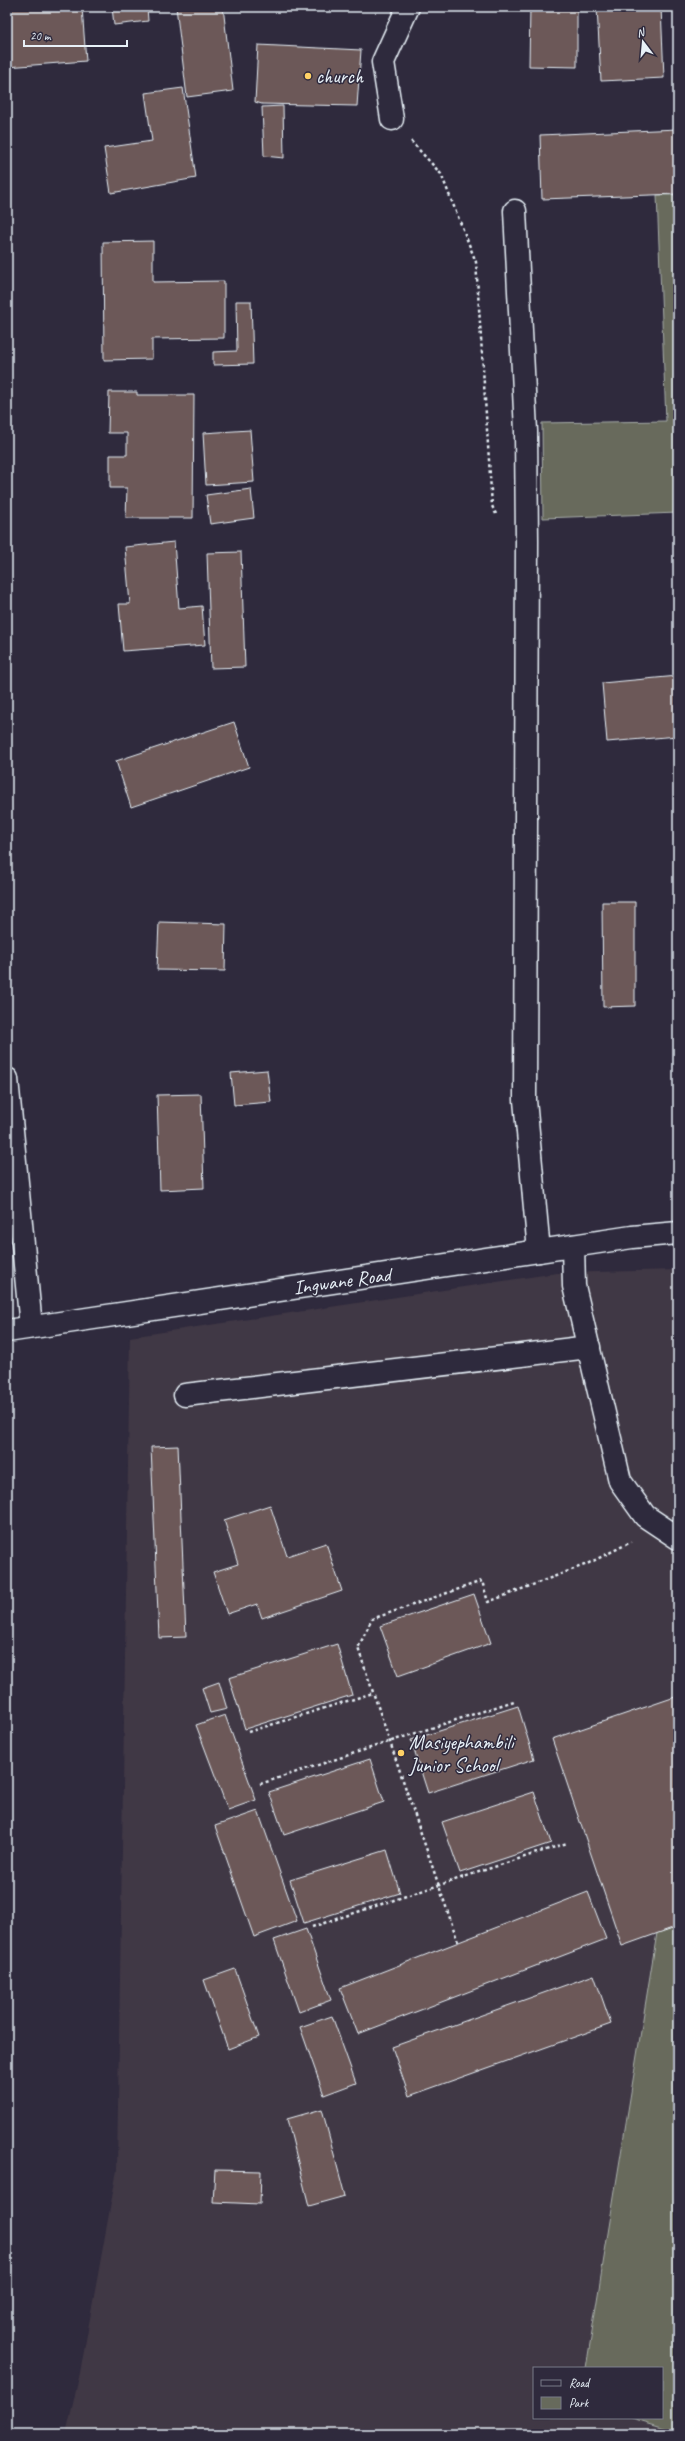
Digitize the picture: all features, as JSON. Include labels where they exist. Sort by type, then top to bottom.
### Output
[{"type":"street","points":[[392,120],[383,62],[408,7]]},
{"type":"street","points":[[515,211],[526,431],[527,541],[524,1100],[539,1252]]},
{"type":"street","points":[[7,1080],[31,1327]]},
{"type":"street","name":"Ingwane Road","points":[[7,1331],[573,1246],[678,1233]]},
{"type":"street","points":[[573,1246],[574,1286],[620,1481],[645,1516],[669,1533]]},
{"type":"street","points":[[185,1394],[588,1347]]},
{"type":"path","points":[[392,120],[441,174],[476,262],[492,506],[498,519]]},
{"type":"path","points":[[458,1942],[358,1648],[372,1619],[482,1581],[488,1602],[669,1533]]},
{"type":"path","points":[[248,1732],[373,1693]]},
{"type":"path","points":[[260,1784],[514,1701]]},
{"type":"path","points":[[312,1927],[567,1844]]},
{"type":"shaded area","name":"Masiyephambili Junior School","points":[[678,1270],[678,2434],[66,2434],[80,2373],[117,2170],[130,1337],[557,1273]]},
{"type":"green space","points":[[657,195],[678,195],[678,513],[543,518],[542,423],[666,421]]},
{"type":"green space","points":[[678,1926],[678,2432],[634,2419],[663,2419],[663,2367],[586,2367],[657,1933]]},
{"type":"building","points":[[7,7],[82,7],[86,61],[7,67]]},
{"type":"building","points":[[112,7],[147,7],[148,21],[114,25]]},
{"type":"building","points":[[176,7],[223,7],[233,91],[187,97]]},
{"type":"building","points":[[530,7],[577,7],[577,67],[529,66]]},
{"type":"building","points":[[597,7],[661,7],[664,78],[601,81]]},
{"type":"building","name":"church","points":[[258,45],[361,50],[357,106],[262,104],[255,102]]},
{"type":"building","points":[[183,88],[196,178],[111,193],[104,148],[152,141],[145,93]]},
{"type":"building","points":[[283,106],[284,158],[264,156],[262,107]]},
{"type":"building","points":[[678,129],[678,194],[542,199],[540,135]]},
{"type":"building","points":[[153,241],[153,282],[224,281],[224,338],[152,339],[152,359],[104,360],[103,242]]},
{"type":"building","points":[[236,301],[251,301],[253,364],[213,365],[213,352],[237,351]]},
{"type":"building","points":[[109,392],[137,392],[137,395],[194,395],[193,518],[126,518],[127,488],[110,488],[110,455],[127,455],[127,433],[108,433]]},
{"type":"building","points":[[250,430],[254,482],[206,485],[203,433]]},
{"type":"building","points":[[251,489],[254,518],[210,524],[206,495]]},
{"type":"building","points":[[174,542],[179,608],[202,606],[205,645],[123,651],[119,604],[130,604],[125,547]]},
{"type":"building","points":[[241,552],[245,667],[211,668],[207,553]]},
{"type":"building","points":[[678,676],[678,736],[607,742],[602,683]]},
{"type":"building","points":[[234,722],[249,767],[131,807],[116,761]]},
{"type":"building","points":[[602,902],[635,902],[635,1006],[603,1007]]},
{"type":"building","points":[[159,922],[226,924],[225,971],[157,970]]},
{"type":"building","points":[[267,1070],[271,1102],[234,1105],[231,1073]]},
{"type":"building","points":[[201,1094],[204,1188],[160,1190],[157,1095]]},
{"type":"building","points":[[178,1446],[186,1637],[159,1638],[151,1447]]},
{"type":"building","points":[[270,1505],[287,1556],[326,1543],[342,1591],[262,1618],[257,1604],[227,1614],[213,1572],[238,1564],[224,1520]]},
{"type":"building","points":[[474,1594],[491,1643],[398,1676],[380,1626]]},
{"type":"building","points":[[337,1644],[352,1695],[245,1729],[229,1678]]},
{"type":"building","points":[[219,1682],[227,1709],[210,1713],[202,1688]]},
{"type":"building","points":[[678,1696],[678,1926],[622,1946],[552,1739]]},
{"type":"building","points":[[518,1706],[534,1759],[428,1793],[411,1740]]},
{"type":"building","points":[[225,1715],[256,1800],[228,1810],[196,1725]]},
{"type":"building","points":[[370,1759],[384,1802],[284,1835],[269,1792]]},
{"type":"building","points":[[534,1792],[551,1843],[460,1873],[442,1822]]},
{"type":"building","points":[[258,1811],[297,1921],[254,1937],[215,1826]]},
{"type":"building","points":[[387,1850],[400,1893],[304,1923],[290,1880]]},
{"type":"building","points":[[588,1892],[606,1939],[358,2034],[340,1988]]},
{"type":"building","points":[[306,1929],[331,2000],[299,2012],[274,1940]]},
{"type":"building","points":[[235,1969],[259,2037],[228,2049],[204,1980]]},
{"type":"building","points":[[594,1975],[611,2024],[409,2096],[392,2047]]},
{"type":"building","points":[[332,2016],[356,2083],[324,2095],[300,2027]]},
{"type":"building","points":[[322,2109],[345,2196],[309,2206],[287,2119]]},
{"type":"building","points":[[215,2170],[261,2171],[260,2204],[213,2202]]},
{"type":"place","name":"church","points":[[308,76]]},
{"type":"place","name":"Masiyephambili Junior School","points":[[401,1753]]}]
